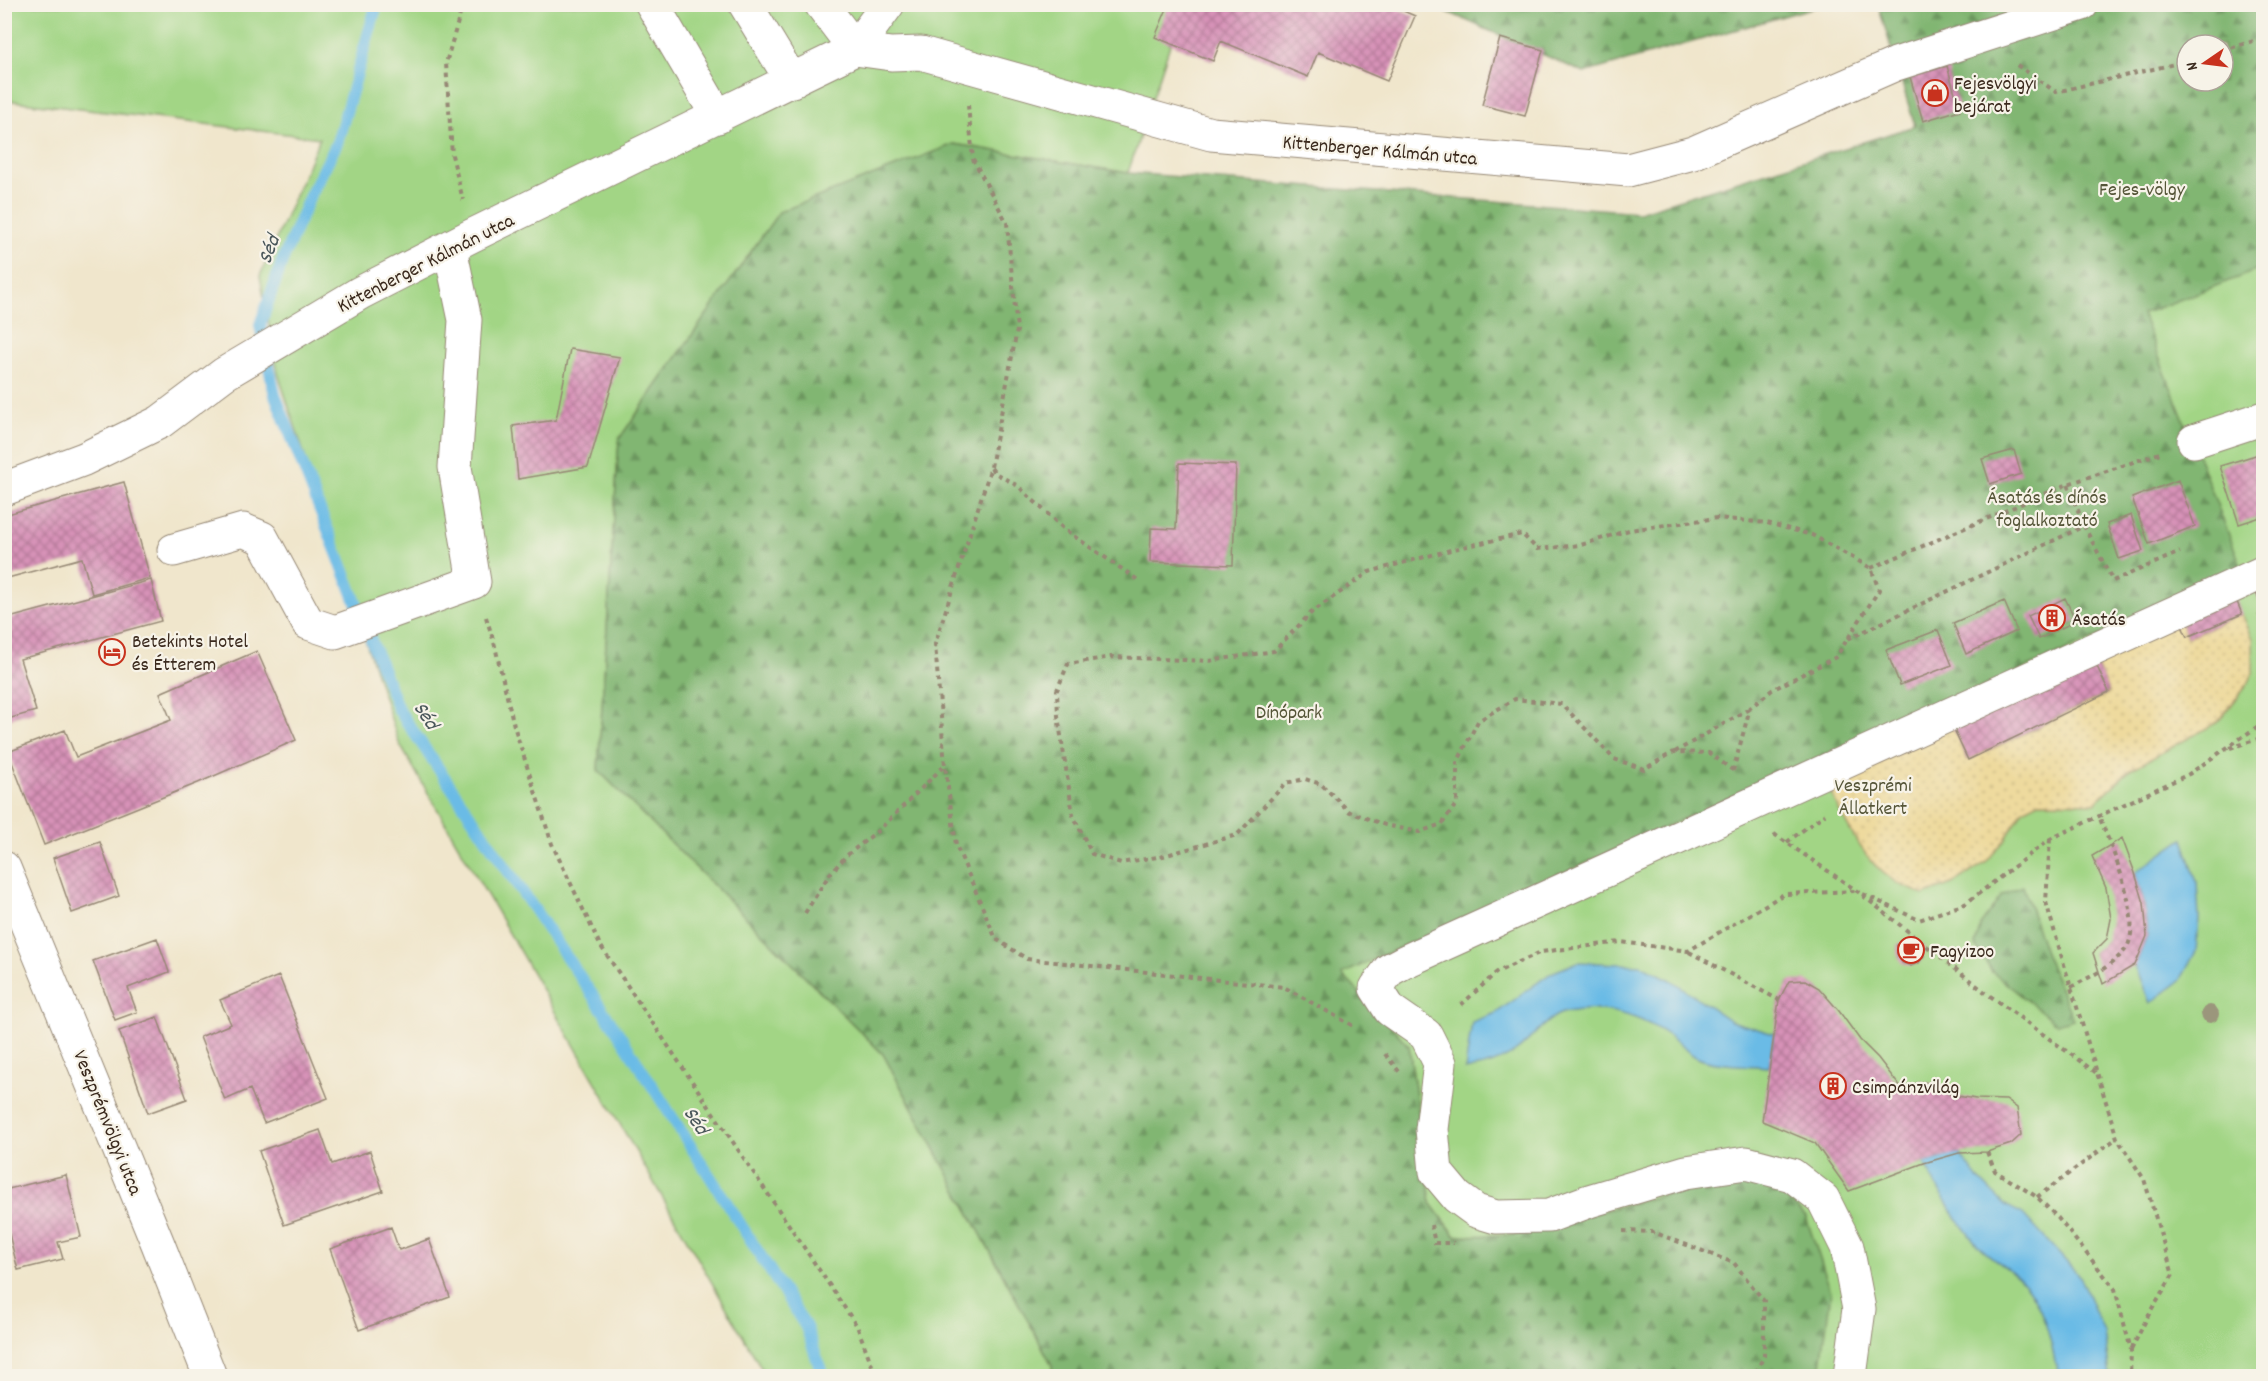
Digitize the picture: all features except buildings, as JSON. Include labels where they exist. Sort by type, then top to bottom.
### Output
[{"type":"street","points":[[652,4],[718,117]]},
{"type":"street","points":[[745,4],[792,81]]},
{"type":"street","points":[[821,4],[855,50],[888,4]]},
{"type":"street","name":"Kittenberger Kálmán utca","points":[[4,489],[84,459],[160,422],[224,374],[360,293],[855,50],[891,54],[921,53],[1211,134],[1628,170],[1693,153],[1896,64],[2082,4]]},
{"type":"street","points":[[174,550],[243,530],[262,538],[308,623],[335,632],[474,582],[455,467],[465,320],[460,242]]},
{"type":"street","points":[[2194,441],[2264,418]]},
{"type":"street","points":[[1850,1377],[1859,1309],[1847,1247],[1822,1199],[1792,1175],[1746,1163],[1686,1172],[1589,1201],[1549,1216],[1496,1217],[1476,1211],[1457,1197],[1436,1172],[1432,1129],[1440,1063],[1426,1035],[1390,1010],[1376,988],[1389,970],[1404,962],[2264,572]]},
{"type":"street","name":"Veszprémvölgyi utca","points":[[4,868],[136,1189],[210,1377]]},
{"type":"path","points":[[460,242],[446,63],[463,4]]},
{"type":"path","points":[[1996,33],[2006,57],[2056,92],[2175,64]]},
{"type":"path","points":[[2235,46],[2264,38]]},
{"type":"path","points":[[964,65],[973,159],[1006,223],[1017,330],[991,468],[935,644],[945,766],[956,845],[996,939],[1027,958],[1284,987],[1359,1029]]},
{"type":"path","points":[[1871,568],[2068,484],[2194,441]]},
{"type":"path","points":[[991,468],[995,473],[1018,486],[1065,530],[1138,580]]},
{"type":"path","points":[[2068,484],[2084,526],[2113,580],[2180,552]]},
{"type":"path","points":[[1717,519],[1767,523],[1812,535],[1871,568],[1879,590],[1848,640],[1836,657],[1772,690],[1750,708],[1644,769],[1614,759],[1562,704],[1515,699],[1478,721],[1457,763],[1457,803],[1442,824],[1419,832],[1385,825],[1350,812],[1321,784],[1305,779],[1286,783],[1237,835],[1163,856],[1121,863],[1092,854],[1073,815],[1058,716],[1057,690],[1068,664],[1112,657],[1209,662],[1274,651],[1312,612],[1369,572],[1454,549],[1522,534],[1537,549],[1581,545],[1629,530],[1717,519]]},
{"type":"path","points":[[1848,640],[2084,526]]},
{"type":"path","points":[[474,582],[494,642],[514,726],[552,844],[600,945],[857,1326],[876,1377]]},
{"type":"path","points":[[2258,613],[2264,625]]},
{"type":"path","points":[[1733,771],[1750,708]]},
{"type":"path","points":[[1688,951],[1784,894],[1857,891],[1919,920],[1965,904],[2050,839],[2189,774],[2264,722]]},
{"type":"path","points":[[2224,749],[2264,737]]},
{"type":"path","points":[[1674,752],[1708,753],[1733,771],[1748,790],[1760,824],[1857,891],[1986,993],[2098,1074]]},
{"type":"path","points":[[805,913],[829,876],[846,856],[880,829],[945,766]]},
{"type":"path","points":[[1786,843],[1829,812]]},
{"type":"path","points":[[2071,987],[2104,969],[2126,949],[2132,926],[2127,889],[2099,816]]},
{"type":"path","points":[[2050,839],[2046,902],[2117,1138],[2144,1179],[2173,1275],[2151,1310],[2131,1350]]},
{"type":"path","points":[[1461,1005],[1497,972],[1541,952],[1621,942],[1688,951],[1779,999]]},
{"type":"path","points":[[1382,1051],[1402,1075]]},
{"type":"path","points":[[2037,1197],[2117,1138]]},
{"type":"path","points":[[1987,1152],[1995,1171],[2037,1197],[2058,1218],[2115,1289],[2131,1350],[2130,1377]]},
{"type":"path","points":[[1430,1221],[1435,1243],[1456,1243]]},
{"type":"path","points":[[1618,1231],[1653,1232],[1734,1263],[1764,1301],[1764,1356],[1754,1377]]},
{"type":"green space","points":[[5,5],[1183,5],[1128,173],[954,144],[779,212],[619,439],[598,770],[883,1054],[1052,1365],[1053,1376],[766,1376],[399,743],[278,374],[260,276],[320,138],[5,100]]},
{"type":"green space","points":[[1432,5],[1822,5],[1584,73]]},
{"type":"green space","name":"Veszprémi Állatkert","points":[[1878,5],[2263,5],[2263,1376],[1816,1376],[1821,1365],[1758,1170],[1512,1235],[1456,1236],[1431,1203],[1409,1046],[1341,974],[2058,336]]},
{"type":"green space","points":[[1878,5],[2263,5],[2263,268],[2142,314],[2244,573],[1760,784],[1342,974],[1409,1046],[1431,1203],[1455,1236],[1512,1235],[1758,1170],[1806,1217],[1831,1292],[1821,1365],[1816,1376],[1053,1376],[1052,1365],[883,1054],[598,770],[619,439],[779,212],[954,144],[1128,173],[1639,212],[1915,126]]},
{"type":"green space","points":[[2023,886],[2046,955],[2073,1019],[2057,1024],[1992,972],[1975,945],[1981,924],[2002,895]]},
{"type":"sand","points":[[2242,614],[2253,639],[2253,673],[2248,684],[2218,722],[2130,770],[2095,803],[2039,802],[2023,810],[2005,840],[1985,863],[1954,883],[1924,895],[1894,881],[1863,851],[1847,826],[1828,787],[1952,726],[1968,760],[2109,693],[2093,658],[2177,615],[2187,637]]},
{"type":"water","points":[[2183,839],[2197,882],[2199,919],[2196,951],[2180,981],[2150,1003],[2135,965],[2147,936],[2144,903],[2135,873]]},
{"type":"water","points":[[1578,962],[1641,965],[1671,980],[1731,1021],[1774,1034],[1769,1067],[1721,1064],[1703,1060],[1689,1053],[1671,1037],[1647,1023],[1621,1013],[1594,1009],[1559,1014],[1510,1055],[1492,1063],[1465,1070],[1472,1022],[1496,1013],[1551,973]]},
{"type":"water","points":[[1959,1153],[1978,1178],[2005,1205],[2023,1214],[2081,1278],[2104,1332],[2110,1376],[2058,1376],[2046,1325],[2035,1300],[2015,1274],[1992,1258],[1969,1235],[1948,1205],[1924,1163]]},
{"type":"waterway","name":"Séd","points":[[377,4],[337,143],[309,198],[282,262],[260,325],[275,395],[398,709],[621,1037],[806,1327],[823,1376]]},
{"type":"place","name":"Fejesvölgyi bejárat","points":[[1935,93]]},
{"type":"place","name":"Ásatás","points":[[2052,618]]},
{"type":"place","name":"Betekints Hotel és Étterem","points":[[112,652]]},
{"type":"place","name":"Fagyizoo","points":[[1911,950]]},
{"type":"place","name":"Csimpánzvilág","points":[[1833,1086]]},
{"type":"park label","name":"Fejes-völgy","points":[[2142,188]]},
{"type":"park label","name":"Ásatás és dínós foglalkoztató","points":[[2047,508]]},
{"type":"park label","name":"Dínópark","points":[[1289,711]]}]
